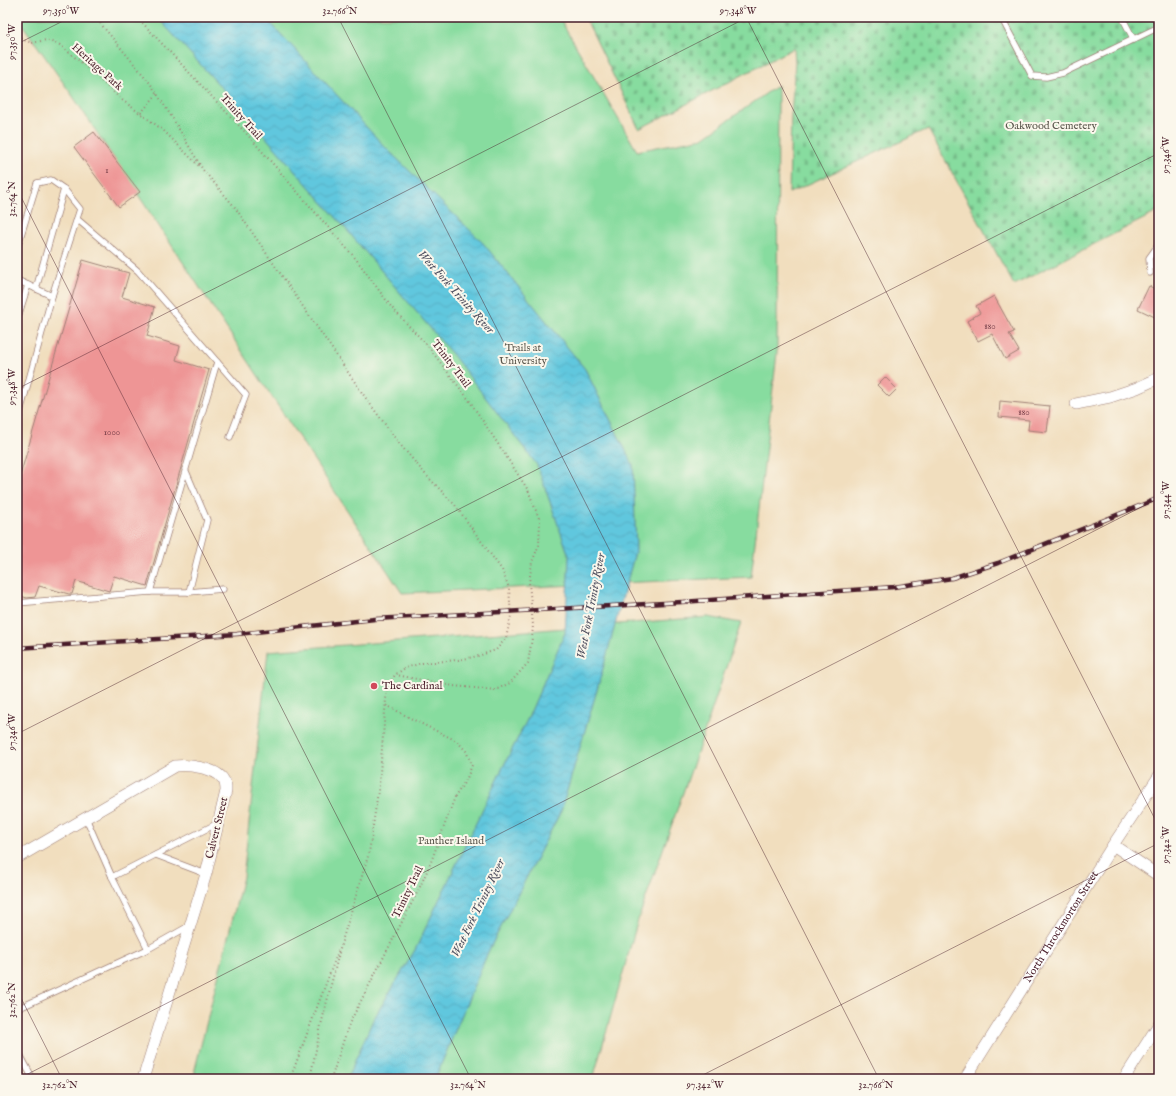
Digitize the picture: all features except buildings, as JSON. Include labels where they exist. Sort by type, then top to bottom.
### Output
[{"type":"street","points":[[1076,404],[1110,397],[1137,388],[1159,378]]},
{"type":"street","name":"Calvert Street","points":[[17,858],[168,770],[181,765],[211,770],[223,778],[226,784],[226,791],[206,874],[142,1079]]},
{"type":"street","name":"North Throckmorton Street","points":[[965,1079],[1113,845],[1159,776]]},
{"type":"street","points":[[1113,845],[1159,876]]},
{"type":"street","points":[[1124,1079],[1159,1024]]},
{"type":"lane","points":[[1001,17],[1032,76],[1046,77],[1063,73],[1134,40],[1159,26]]},
{"type":"lane","points":[[1122,17],[1134,40]]},
{"type":"lane","points":[[17,248],[37,183],[51,180],[64,189],[80,209],[52,296],[17,423]]},
{"type":"lane","points":[[36,289],[64,189]]},
{"type":"lane","points":[[77,219],[138,271],[246,395],[230,437]]},
{"type":"lane","points":[[1150,273],[1149,258],[1159,244]]},
{"type":"lane","points":[[17,280],[52,296]]},
{"type":"lane","points":[[17,320],[28,285]]},
{"type":"lane","points":[[150,592],[217,362]]},
{"type":"lane","points":[[17,390],[25,393]]},
{"type":"lane","points":[[185,469],[207,520],[188,592]]},
{"type":"lane","points":[[17,603],[150,592],[188,592],[223,589]]},
{"type":"lane","points":[[86,818],[112,877],[148,949]]},
{"type":"lane","points":[[112,877],[218,822]]},
{"type":"lane","points":[[156,855],[206,874]]},
{"type":"lane","points":[[17,1010],[148,949],[191,925]]},
{"type":"lane","points":[[17,1049],[33,1079]]},
{"type":"path","points":[[95,17],[150,83],[203,170],[234,206],[365,397],[398,442],[426,475],[455,505],[481,540],[502,570],[509,588],[511,616],[506,638],[496,650],[478,656],[458,660],[422,663],[405,668],[395,675],[387,688],[379,785],[369,853],[342,941],[321,1025],[310,1079]]},
{"type":"path","name":"Trinity Trail","points":[[137,17],[246,133],[356,259],[392,308],[427,345],[469,400],[528,490],[540,521],[539,545],[532,562],[528,583],[533,625],[528,662],[510,683],[495,690],[453,686],[395,675]]},
{"type":"path","name":"Heritage Park","points":[[17,38],[32,43],[46,40],[60,45],[122,100],[163,130],[203,170]]},
{"type":"path","points":[[141,113],[157,94]]},
{"type":"path","name":"Trinity Trail","points":[[331,1079],[348,1024],[420,889],[455,797],[467,778],[472,765],[466,751],[457,740],[386,705]]},
{"type":"path","points":[[290,1079],[342,941]]},
{"type":"green space","name":"Trails at University","points":[[17,17],[559,17],[637,151],[703,138],[778,85],[777,353],[751,577],[402,593],[74,98]]},
{"type":"green space","name":"Oakwood Cemetery","points":[[585,17],[1159,17],[1159,211],[1014,285],[928,129],[789,193],[791,117],[795,62],[794,48],[639,129]]},
{"type":"green space","name":"Panther Island","points":[[708,617],[741,623],[637,923],[593,1079],[195,1079],[195,1069],[243,877],[268,651]]},
{"type":"water","name":"West Fork Trinity River","points":[[157,17],[265,17],[383,145],[483,243],[585,369],[633,465],[636,549],[597,690],[561,811],[489,950],[435,1079],[347,1079],[373,1020],[415,950],[528,718],[565,633],[569,556],[537,465],[453,355],[340,222],[241,109]]},
{"type":"railway","points":[[17,648],[237,634],[375,619],[682,602],[894,587],[952,578],[998,563],[1159,498]]},
{"type":"place","name":"The Cardinal","points":[[374,686]]}]
